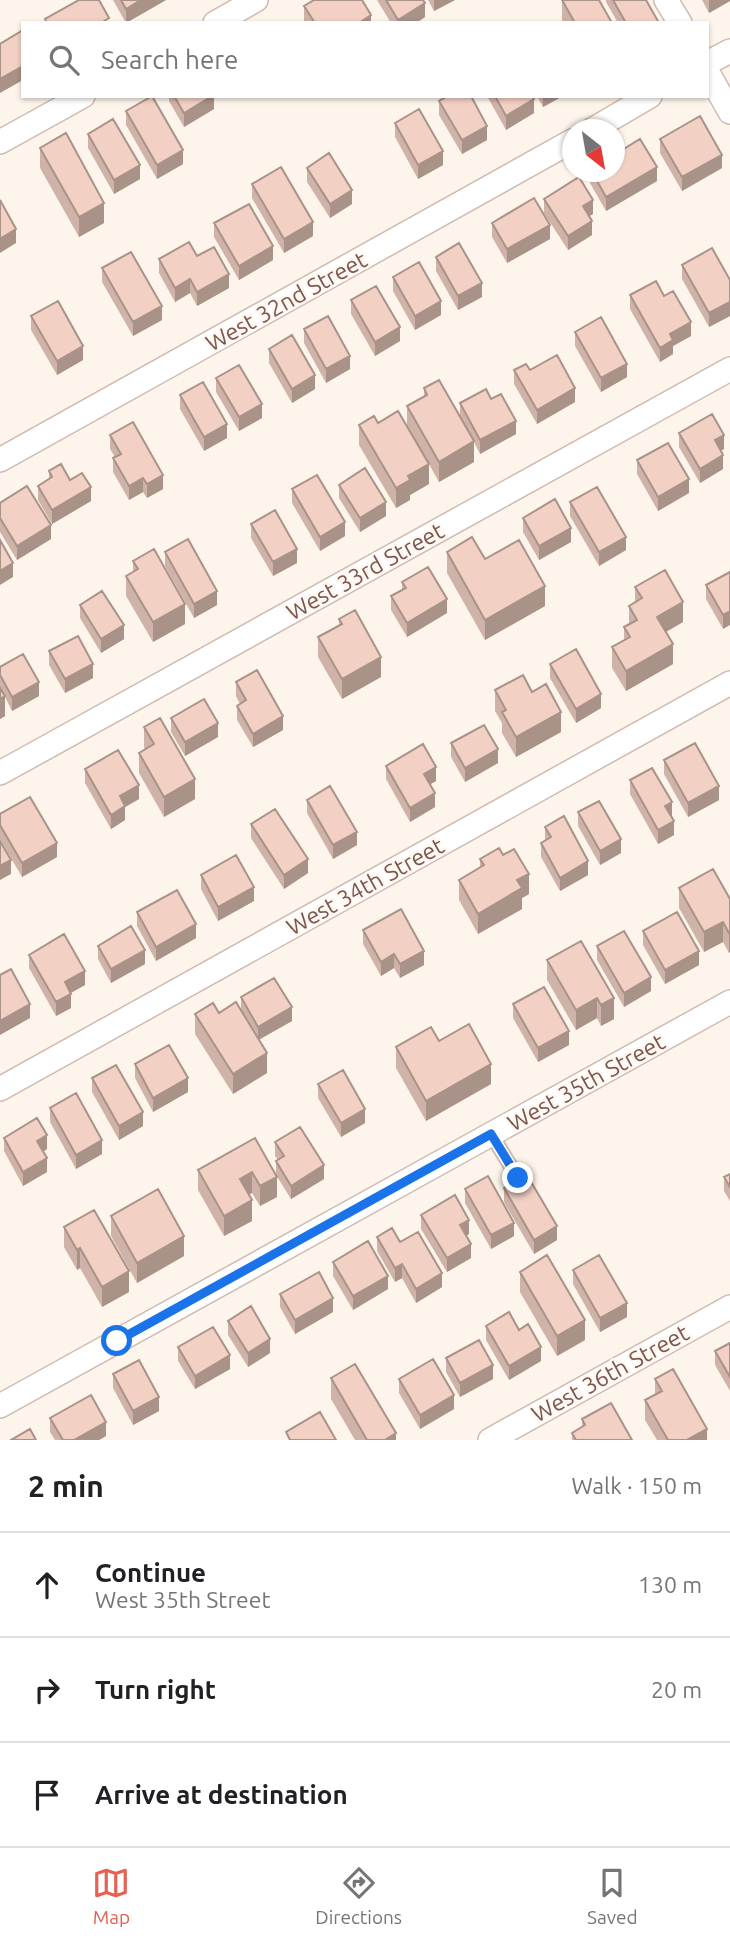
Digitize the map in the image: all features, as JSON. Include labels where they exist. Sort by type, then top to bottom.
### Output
[{"type":"street","points":[[219,21],[256,0]]},
{"type":"street","points":[[666,0],[679,21]]},
{"type":"street","points":[[709,63],[730,51]]},
{"type":"street","points":[[709,75],[730,112]]},
{"type":"street","points":[[0,142],[79,98]]},
{"type":"street","points":[[611,119],[647,98]]},
{"type":"street","name":"West 32nd Street","points":[[0,460],[562,147]]},
{"type":"street","name":"West 33rd Street","points":[[0,773],[730,369]]},
{"type":"street","name":"West 34th Street","points":[[0,1089],[730,683]]},
{"type":"street","name":"West 35th Street","points":[[0,1406],[730,1002]]},
{"type":"street","name":"West 36th Street","points":[[490,1440],[730,1307]]},
{"type":"lane","points":[[491,1134],[518,1178]]},
{"type":"building","points":[[79,0],[99,0],[109,18],[104,21],[45,19]]},
{"type":"building","points":[[121,0],[141,0],[126,9]]},
{"type":"building","points":[[314,0],[362,0],[371,15],[362,21],[314,21],[304,6]]},
{"type":"building","points":[[386,0],[423,0],[425,3],[398,20]]},
{"type":"building","points":[[562,0],[599,0],[611,21],[574,21]]},
{"type":"building","points":[[613,0],[646,0],[658,21],[625,21]]},
{"type":"building","points":[[21,31],[21,67],[0,79],[0,44]]},
{"type":"building","points":[[153,98],[183,150],[157,165],[126,111]]},
{"type":"building","points":[[175,98],[209,98],[184,113]]},
{"type":"building","points":[[444,98],[472,98],[487,126],[462,140],[439,101]]},
{"type":"building","points":[[496,98],[534,99],[506,116]]},
{"type":"building","points":[[419,109],[443,151],[418,165],[395,123]]},
{"type":"building","points":[[700,116],[722,155],[682,177],[660,139]]},
{"type":"building","points":[[113,119],[140,165],[114,180],[88,134]]},
{"type":"building","points":[[66,133],[104,203],[79,217],[40,148]]},
{"type":"building","points":[[640,139],[657,167],[606,197],[598,182],[625,182],[625,148]]},
{"type":"building","points":[[329,153],[352,190],[330,204],[307,168]]},
{"type":"building","points":[[281,167],[313,222],[284,239],[252,184]]},
{"type":"building","points":[[571,182],[582,182],[593,200],[583,206],[592,221],[568,236],[544,199]]},
{"type":"building","points":[[534,198],[550,225],[507,249],[492,223]]},
{"type":"building","points":[[0,200],[16,229],[0,239]]},
{"type":"building","points":[[249,204],[273,246],[239,266],[214,223]]},
{"type":"building","points":[[189,242],[197,256],[214,247],[229,274],[197,292],[190,279],[175,288],[159,259]]},
{"type":"building","points":[[459,243],[482,283],[458,296],[436,257]]},
{"type":"building","points":[[712,248],[730,280],[730,302],[709,313],[682,265]]},
{"type":"building","points":[[131,252],[162,306],[133,322],[102,268]]},
{"type":"building","points":[[419,262],[441,301],[415,316],[393,277]]},
{"type":"building","points":[[656,281],[664,296],[673,291],[691,322],[670,334],[673,340],[660,348],[630,295]]},
{"type":"building","points":[[376,286],[400,327],[375,342],[351,300]]},
{"type":"building","points":[[58,301],[83,346],[57,361],[31,316]]},
{"type":"building","points":[[328,316],[350,356],[326,369],[304,329]]},
{"type":"building","points":[[601,317],[627,364],[601,378],[575,332]]},
{"type":"building","points":[[292,335],[315,375],[292,389],[269,349]]},
{"type":"building","points":[[557,355],[575,388],[537,410],[514,370],[526,364],[530,370]]},
{"type":"building","points":[[239,365],[262,404],[239,417],[216,378]]},
{"type":"building","points":[[439,380],[474,441],[439,462],[407,406],[427,395],[424,388]]},
{"type":"building","points":[[203,382],[227,424],[204,437],[180,395]]},
{"type":"building","points":[[486,389],[491,399],[501,394],[516,421],[480,440],[460,403]]},
{"type":"building","points":[[398,411],[429,464],[408,476],[410,480],[396,488],[359,425],[374,416],[378,423]]},
{"type":"building","points":[[712,414],[724,435],[715,440],[723,455],[700,469],[679,433]]},
{"type":"building","points":[[133,422],[163,475],[147,484],[143,478],[129,486],[113,458],[121,454],[110,435]]},
{"type":"building","points":[[668,443],[689,479],[658,497],[637,460]]},
{"type":"building","points":[[61,464],[70,480],[82,473],[91,487],[52,510],[38,486],[52,477],[49,471]]},
{"type":"building","points":[[365,468],[386,502],[360,518],[339,485]]},
{"type":"building","points":[[317,475],[345,522],[320,537],[292,489]]},
{"type":"building","points":[[27,486],[51,525],[17,546],[0,518],[0,503]]},
{"type":"building","points":[[597,487],[626,537],[599,552],[570,502]]},
{"type":"building","points":[[555,499],[571,528],[539,546],[523,518]]},
{"type":"building","points":[[275,510],[297,549],[273,562],[251,524]]},
{"type":"building","points":[[472,537],[485,559],[519,540],[545,586],[485,620],[447,552]]},
{"type":"building","points":[[188,539],[217,591],[194,604],[165,552]]},
{"type":"building","points":[[0,540],[13,563],[0,571]]},
{"type":"building","points":[[154,549],[185,604],[153,622],[126,576],[138,569],[133,561]]},
{"type":"building","points":[[428,567],[447,599],[407,623],[391,596],[406,588],[402,582]]},
{"type":"building","points":[[665,570],[683,602],[657,617],[673,644],[626,671],[612,647],[630,637],[624,627],[637,620],[629,606],[642,598],[635,587]]},
{"type":"building","points":[[730,572],[730,611],[723,615],[706,585]]},
{"type":"building","points":[[102,591],[124,625],[101,639],[80,605]]},
{"type":"building","points":[[355,610],[381,657],[342,679],[318,637],[342,624],[339,619]]},
{"type":"building","points":[[78,636],[93,664],[65,679],[49,651]]},
{"type":"building","points":[[576,649],[601,694],[576,709],[550,664]]},
{"type":"building","points":[[23,654],[39,682],[12,697],[0,675],[0,667]]},
{"type":"building","points":[[257,670],[283,716],[253,734],[237,706],[246,700],[236,682]]},
{"type":"building","points":[[523,675],[532,692],[546,684],[561,712],[516,737],[502,712],[506,710],[495,690]]},
{"type":"building","points":[[204,699],[218,723],[185,742],[171,718]]},
{"type":"building","points":[[160,718],[195,779],[164,797],[139,753],[154,744],[144,727]]},
{"type":"building","points":[[484,725],[498,749],[465,768],[451,743]]},
{"type":"building","points":[[695,743],[719,786],[688,803],[664,760]]},
{"type":"building","points":[[423,744],[436,767],[424,774],[435,793],[410,808],[386,766]]},
{"type":"building","points":[[118,750],[139,785],[120,796],[125,806],[111,815],[85,769]]},
{"type":"building","points":[[652,768],[672,802],[665,806],[674,821],[658,830],[630,780]]},
{"type":"building","points":[[330,786],[357,832],[333,845],[307,800]]},
{"type":"building","points":[[30,797],[57,843],[22,863],[0,825],[0,814]]},
{"type":"building","points":[[599,801],[621,839],[600,851],[578,812]]},
{"type":"building","points":[[275,809],[308,859],[284,875],[251,824]]},
{"type":"building","points":[[564,816],[588,861],[560,878],[541,843],[551,837],[545,827]]},
{"type":"building","points":[[0,841],[11,860],[0,866]]},
{"type":"building","points":[[499,848],[503,855],[514,849],[529,874],[517,880],[522,888],[478,914],[459,880],[484,865],[480,859]]},
{"type":"building","points":[[236,855],[254,887],[218,907],[201,875]]},
{"type":"building","points":[[713,869],[730,899],[729,933],[723,922],[704,932],[679,888]]},
{"type":"building","points":[[177,890],[196,924],[156,947],[137,912]]},
{"type":"building","points":[[401,909],[424,951],[400,964],[394,954],[381,962],[363,930]]},
{"type":"building","points":[[677,912],[699,951],[665,970],[643,931]]},
{"type":"building","points":[[131,926],[145,950],[111,969],[98,946]]},
{"type":"building","points":[[624,931],[651,977],[624,993],[597,946]]},
{"type":"building","points":[[64,934],[85,971],[65,982],[71,994],[56,1002],[29,955]]},
{"type":"building","points":[[581,941],[614,998],[601,1005],[597,998],[576,1010],[547,960]]},
{"type":"building","points":[[11,969],[30,1004],[0,1021],[0,975]]},
{"type":"building","points":[[274,978],[292,1007],[258,1027],[241,997]]},
{"type":"building","points":[[544,987],[569,1031],[538,1048],[513,1004]]},
{"type":"building","points":[[236,1002],[267,1053],[233,1074],[195,1014],[213,1003],[219,1013]]},
{"type":"building","points":[[469,1024],[491,1064],[426,1101],[396,1047],[431,1027],[439,1041]]},
{"type":"building","points":[[169,1045],[188,1078],[153,1098],[135,1064]]},
{"type":"building","points":[[116,1065],[143,1112],[119,1126],[92,1078]]},
{"type":"building","points":[[343,1070],[365,1109],[341,1123],[318,1084]]},
{"type":"building","points":[[76,1093],[102,1140],[76,1155],[50,1108]]},
{"type":"building","points":[[37,1118],[47,1135],[37,1141],[47,1158],[23,1172],[4,1138]]},
{"type":"building","points":[[300,1127],[324,1165],[291,1186],[276,1161],[284,1156],[275,1142]]},
{"type":"building","points":[[255,1138],[277,1177],[260,1186],[252,1172],[240,1179],[252,1200],[224,1216],[198,1170]]},
{"type":"building","points":[[730,1174],[730,1187],[724,1177]]},
{"type":"building","points":[[527,1175],[557,1226],[534,1240],[504,1188]]},
{"type":"building","points":[[488,1176],[514,1223],[491,1235],[465,1189]]},
{"type":"building","points":[[158,1189],[184,1236],[137,1263],[111,1216]]},
{"type":"building","points":[[455,1195],[469,1220],[460,1225],[471,1244],[447,1258],[421,1215]]},
{"type":"building","points":[[94,1210],[129,1271],[102,1287],[80,1248],[77,1250],[64,1227]]},
{"type":"building","points":[[392,1228],[400,1242],[418,1232],[442,1273],[416,1289],[402,1264],[395,1268],[377,1237]]},
{"type":"building","points":[[368,1241],[388,1276],[353,1296],[333,1262]]},
{"type":"building","points":[[547,1255],[585,1320],[557,1336],[520,1272]]},
{"type":"building","points":[[599,1255],[627,1303],[600,1318],[573,1270]]},
{"type":"building","points":[[319,1272],[333,1298],[295,1320],[280,1294]]},
{"type":"building","points":[[251,1306],[270,1339],[248,1353],[228,1321]]},
{"type":"building","points":[[509,1312],[519,1330],[528,1324],[541,1347],[509,1366],[486,1326]]},
{"type":"building","points":[[213,1327],[230,1355],[195,1376],[178,1347]]},
{"type":"building","points":[[479,1340],[493,1365],[460,1383],[446,1358]]},
{"type":"building","points":[[730,1343],[730,1377],[715,1351]]},
{"type":"building","points":[[433,1359],[454,1395],[420,1415],[399,1379]]},
{"type":"building","points":[[139,1360],[159,1397],[133,1411],[113,1374]]},
{"type":"building","points":[[355,1364],[396,1433],[385,1440],[367,1440],[331,1378]]},
{"type":"building","points":[[673,1369],[707,1429],[687,1440],[668,1440],[645,1400],[662,1391],[655,1379]]},
{"type":"building","points":[[91,1395],[106,1422],[74,1440],[63,1440],[50,1418]]},
{"type":"building","points":[[611,1403],[632,1440],[576,1440],[572,1433],[585,1425],[582,1419]]},
{"type":"building","points":[[320,1412],[336,1440],[290,1440],[286,1432]]},
{"type":"building","points":[[30,1429],[36,1440],[11,1440]]},
{"type":"route","points":[[117,1341],[491,1134],[518,1178]]}]
